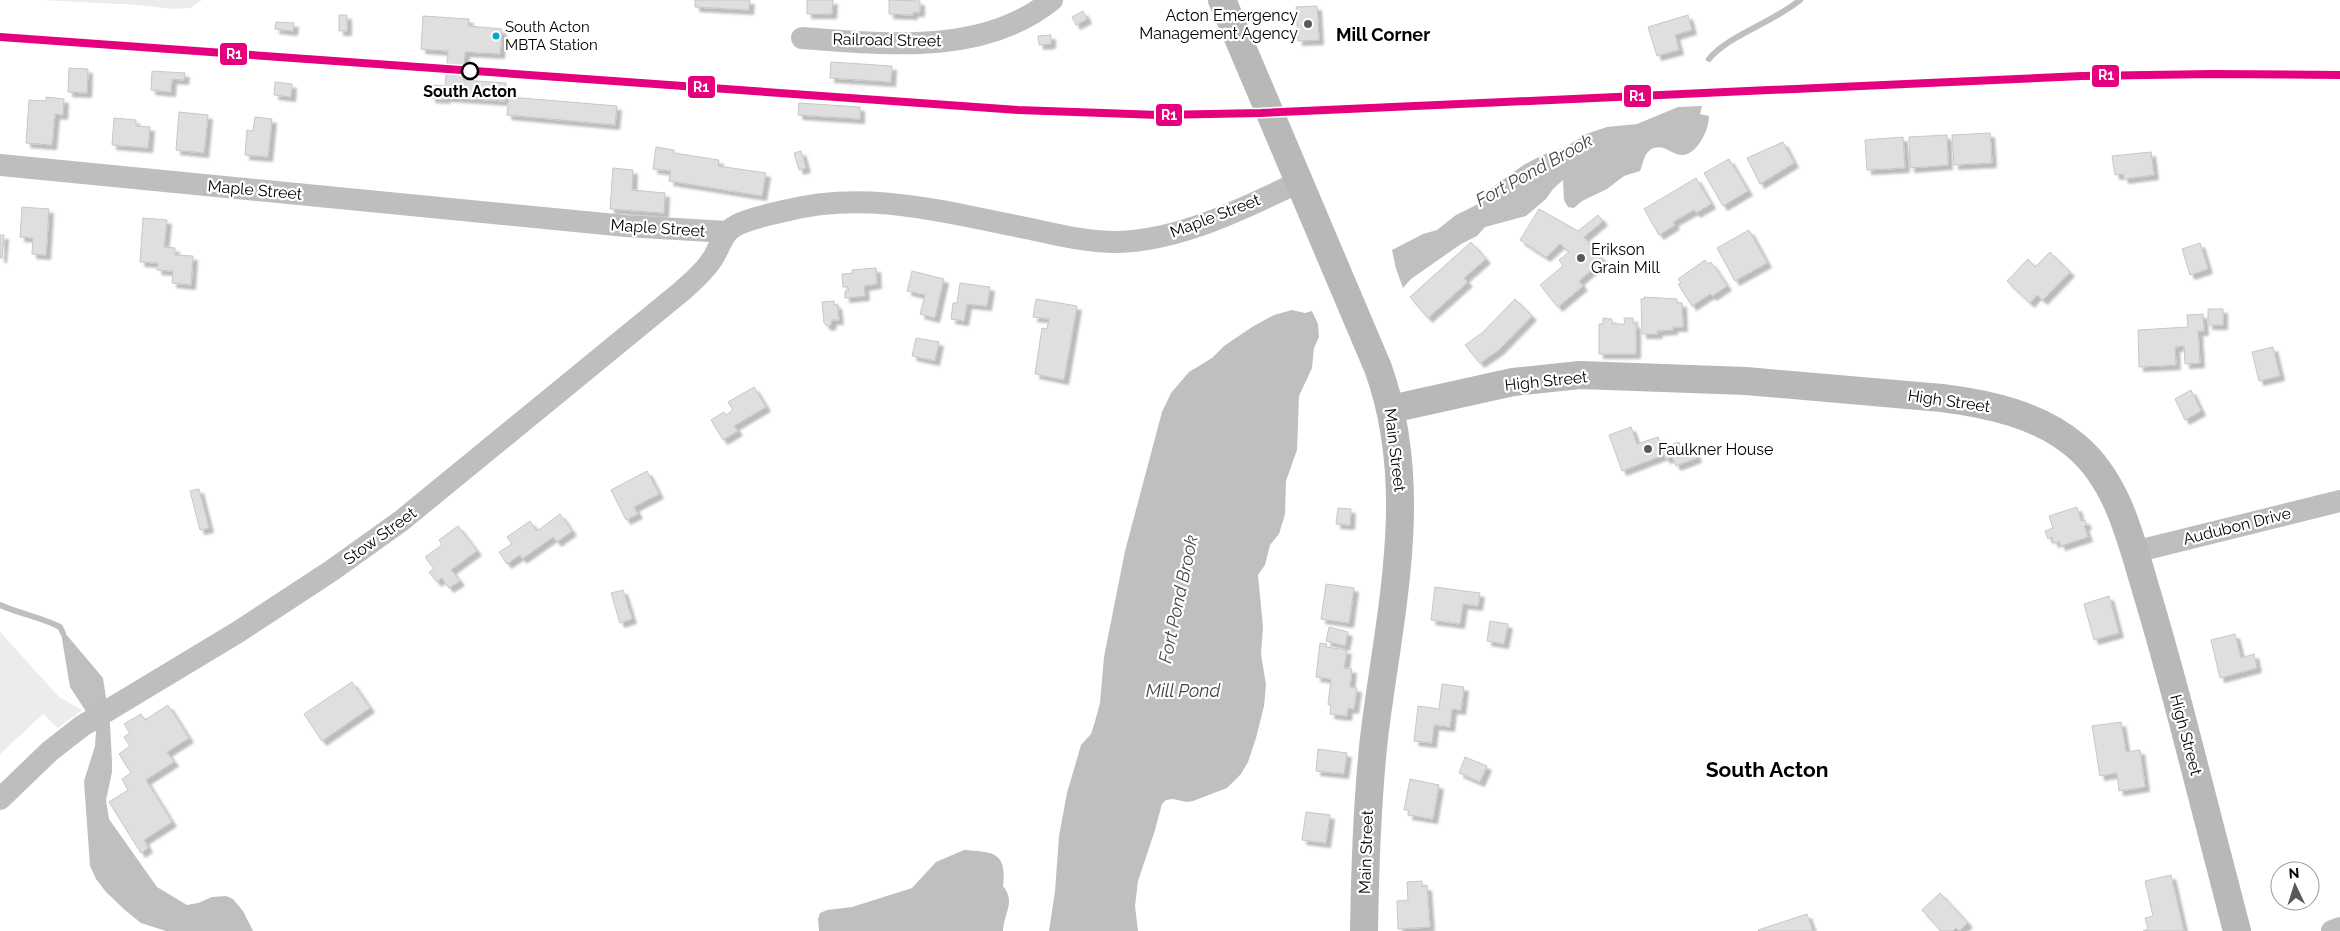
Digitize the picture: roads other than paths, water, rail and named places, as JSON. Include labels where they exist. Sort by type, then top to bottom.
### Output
[{"type":"street","name":"Railroad Street","points":[[802,38],[943,42],[978,35],[1024,19],[1052,0]]},
{"type":"street","name":"Main Street","points":[[1222,0],[1378,368],[1391,408],[1400,473],[1401,538],[1369,794],[1364,931]]},
{"type":"street","name":"Maple Street","points":[[0,166],[626,226],[727,232],[742,223],[797,208],[832,203],[870,202],[911,205],[1085,240],[1127,241],[1160,237],[1186,230],[1299,182]]},
{"type":"street","name":"Stow Street","points":[[0,799],[50,751],[82,726],[304,589],[356,554],[427,501],[682,291],[709,264],[727,232]]},
{"type":"street","name":"High Street","points":[[1391,408],[1518,381],[1580,375],[1746,381],[1972,402],[2029,418],[2057,431],[2077,447],[2092,463],[2114,498],[2134,552],[2164,651],[2236,931]]},
{"type":"street","name":"Audubon Drive","points":[[2134,552],[2340,501]]},
{"type":"street","points":[[2332,931],[2340,928]]},
{"type":"water","points":[[1702,106],[1700,114],[1709,116],[1709,121],[1699,145],[1689,153],[1680,155],[1662,148],[1654,148],[1646,155],[1640,171],[1624,176],[1607,189],[1582,201],[1574,208],[1568,207],[1564,200],[1563,180],[1546,199],[1526,216],[1485,227],[1477,236],[1461,244],[1411,279],[1403,288],[1392,250],[1423,234],[1437,230],[1456,215],[1482,202],[1490,189],[1525,164],[1545,154],[1564,148],[1586,134],[1607,127],[1637,124],[1678,107]]},
{"type":"water","name":"Mill Pond","points":[[1292,310],[1305,313],[1312,311],[1318,324],[1319,337],[1314,348],[1312,368],[1299,396],[1297,450],[1286,481],[1285,514],[1279,534],[1270,545],[1265,565],[1258,575],[1263,627],[1261,654],[1266,685],[1264,706],[1248,762],[1241,774],[1227,788],[1193,801],[1187,802],[1173,799],[1166,800],[1162,804],[1138,881],[1135,906],[1138,931],[1049,931],[1055,891],[1059,836],[1067,793],[1081,745],[1091,734],[1100,703],[1104,657],[1125,551],[1162,412],[1171,393],[1189,372],[1212,358],[1224,346],[1252,327],[1274,315]]},
{"type":"water","points":[[60,627],[103,678],[110,724],[112,762],[112,772],[106,800],[109,819],[157,887],[187,905],[212,897],[226,896],[233,899],[243,911],[253,931],[166,931],[141,923],[106,892],[96,879],[90,866],[84,781],[95,746],[96,732],[89,716],[70,687]]},
{"type":"water","points":[[964,850],[991,853],[1000,860],[1003,866],[1003,886],[1009,897],[1009,903],[1003,931],[819,931],[818,919],[820,913],[827,910],[852,907],[912,888],[936,862]]},
{"type":"waterway","name":"Fort Pond Brook","points":[[1709,59],[1727,43],[1800,0]]},
{"type":"waterway","name":"Fort Pond Brook","points":[[0,605],[60,627],[63,633]]},
{"type":"place","name":"Acton Emergency Management Agency","points":[[1308,24]]},
{"type":"place","name":"South Acton MBTA Station","points":[[496,36]]},
{"type":"place","name":"South Acton","points":[[470,71]]},
{"type":"place","name":"Erikson Grain Mill","points":[[1581,258]]},
{"type":"place","name":"Faulkner House","points":[[1648,449]]},
{"type":"district","name":"Mill Corner","points":[[1383,34]]},
{"type":"district","name":"South Acton","points":[[1767,769]]}]
